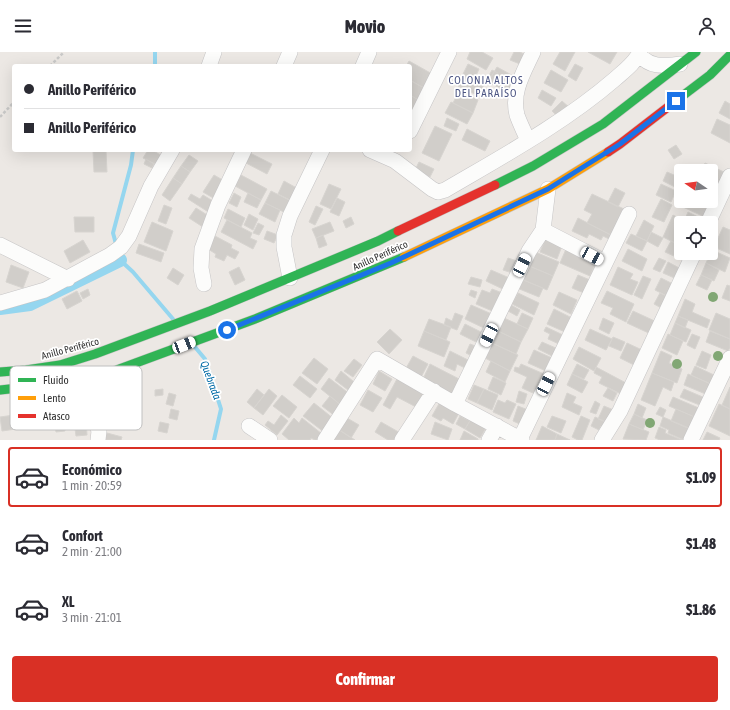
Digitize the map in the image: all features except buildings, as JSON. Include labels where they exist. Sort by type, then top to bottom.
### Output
[{"type":"highway","name":"Anillo Periférico","points":[[53,366],[94,354],[210,311],[290,278],[378,241],[533,166],[603,124],[696,52]]},
{"type":"highway","name":"Anillo Periférico","points":[[127,366],[269,313],[391,263],[548,189],[620,144],[710,75],[730,55]]},
{"type":"highway","points":[[710,75],[730,63]]},
{"type":"highway","name":"Anillo Periférico","points":[[0,372],[10,371]]},
{"type":"street","points":[[210,64],[214,52]]},
{"type":"street","points":[[285,64],[290,52]]},
{"type":"street","points":[[364,64],[370,52]]},
{"type":"street","points":[[412,127],[449,52]]},
{"type":"street","points":[[528,141],[517,115],[515,100],[519,82],[533,52]]},
{"type":"street","points":[[379,152],[398,156],[432,189],[438,192],[445,190],[528,141],[594,97],[631,64],[639,54],[650,64],[660,66],[680,64]]},
{"type":"street","points":[[0,303],[45,290],[68,279],[121,247],[129,236],[151,186],[171,152]]},
{"type":"street","points":[[204,284],[201,268],[202,249],[218,205],[243,152]]},
{"type":"street","points":[[290,278],[284,247],[284,235],[290,216],[321,152]]},
{"type":"street","points":[[711,216],[730,176]]},
{"type":"street","points":[[455,404],[529,251],[543,230],[548,189]]},
{"type":"street","points":[[325,440],[377,359],[455,404],[521,439],[604,262],[629,214]]},
{"type":"street","points":[[543,230],[604,262]]},
{"type":"street","points":[[0,245],[68,279]]},
{"type":"street","points":[[602,440],[620,411],[691,260]]},
{"type":"street","points":[[691,440],[730,358]]},
{"type":"street","points":[[402,440],[434,391]]},
{"type":"street","points":[[249,426],[270,440]]},
{"type":"street","points":[[488,440],[497,426]]},
{"type":"street","points":[[98,440],[99,430]]},
{"type":"path","points":[[52,64],[64,52]]},
{"type":"path","points":[[0,117],[12,104]]},
{"type":"waterway","name":"Quebrada","points":[[155,52],[155,64]]},
{"type":"waterway","name":"Quebrada","points":[[116,244],[113,233],[131,165],[133,152]]},
{"type":"waterway","name":"Quebrada","points":[[119,255],[120,260],[133,272],[173,319]]},
{"type":"waterway","points":[[0,308],[30,304],[120,260]]},
{"type":"waterway","name":"Quebrada","points":[[195,347],[205,359],[221,409],[214,440]]},
{"type":"traffic: fast","points":[[495,185],[533,166],[603,124],[696,52]]},
{"type":"traffic: fast","points":[[681,97],[710,75],[730,55]]},
{"type":"traffic: fast","points":[[53,366],[95,354],[210,311],[378,241],[398,231]]},
{"type":"traffic: fast","points":[[128,366],[255,319],[404,257]]},
{"type":"traffic: fast","points":[[0,372],[10,371]]},
{"type":"traffic: fast","points":[[0,390],[10,389]]},
{"type":"traffic: slow","points":[[404,257],[548,189],[608,152]]},
{"type":"traffic: jam","points":[[608,152],[681,97]]},
{"type":"traffic: jam","points":[[398,231],[495,185]]},
{"type":"district","name":"COLONIA ALTOS DEL PARAÍSO","points":[[486,86]]},
{"type":"route","points":[[227,330],[391,263],[548,189],[620,144],[676,101]]}]
